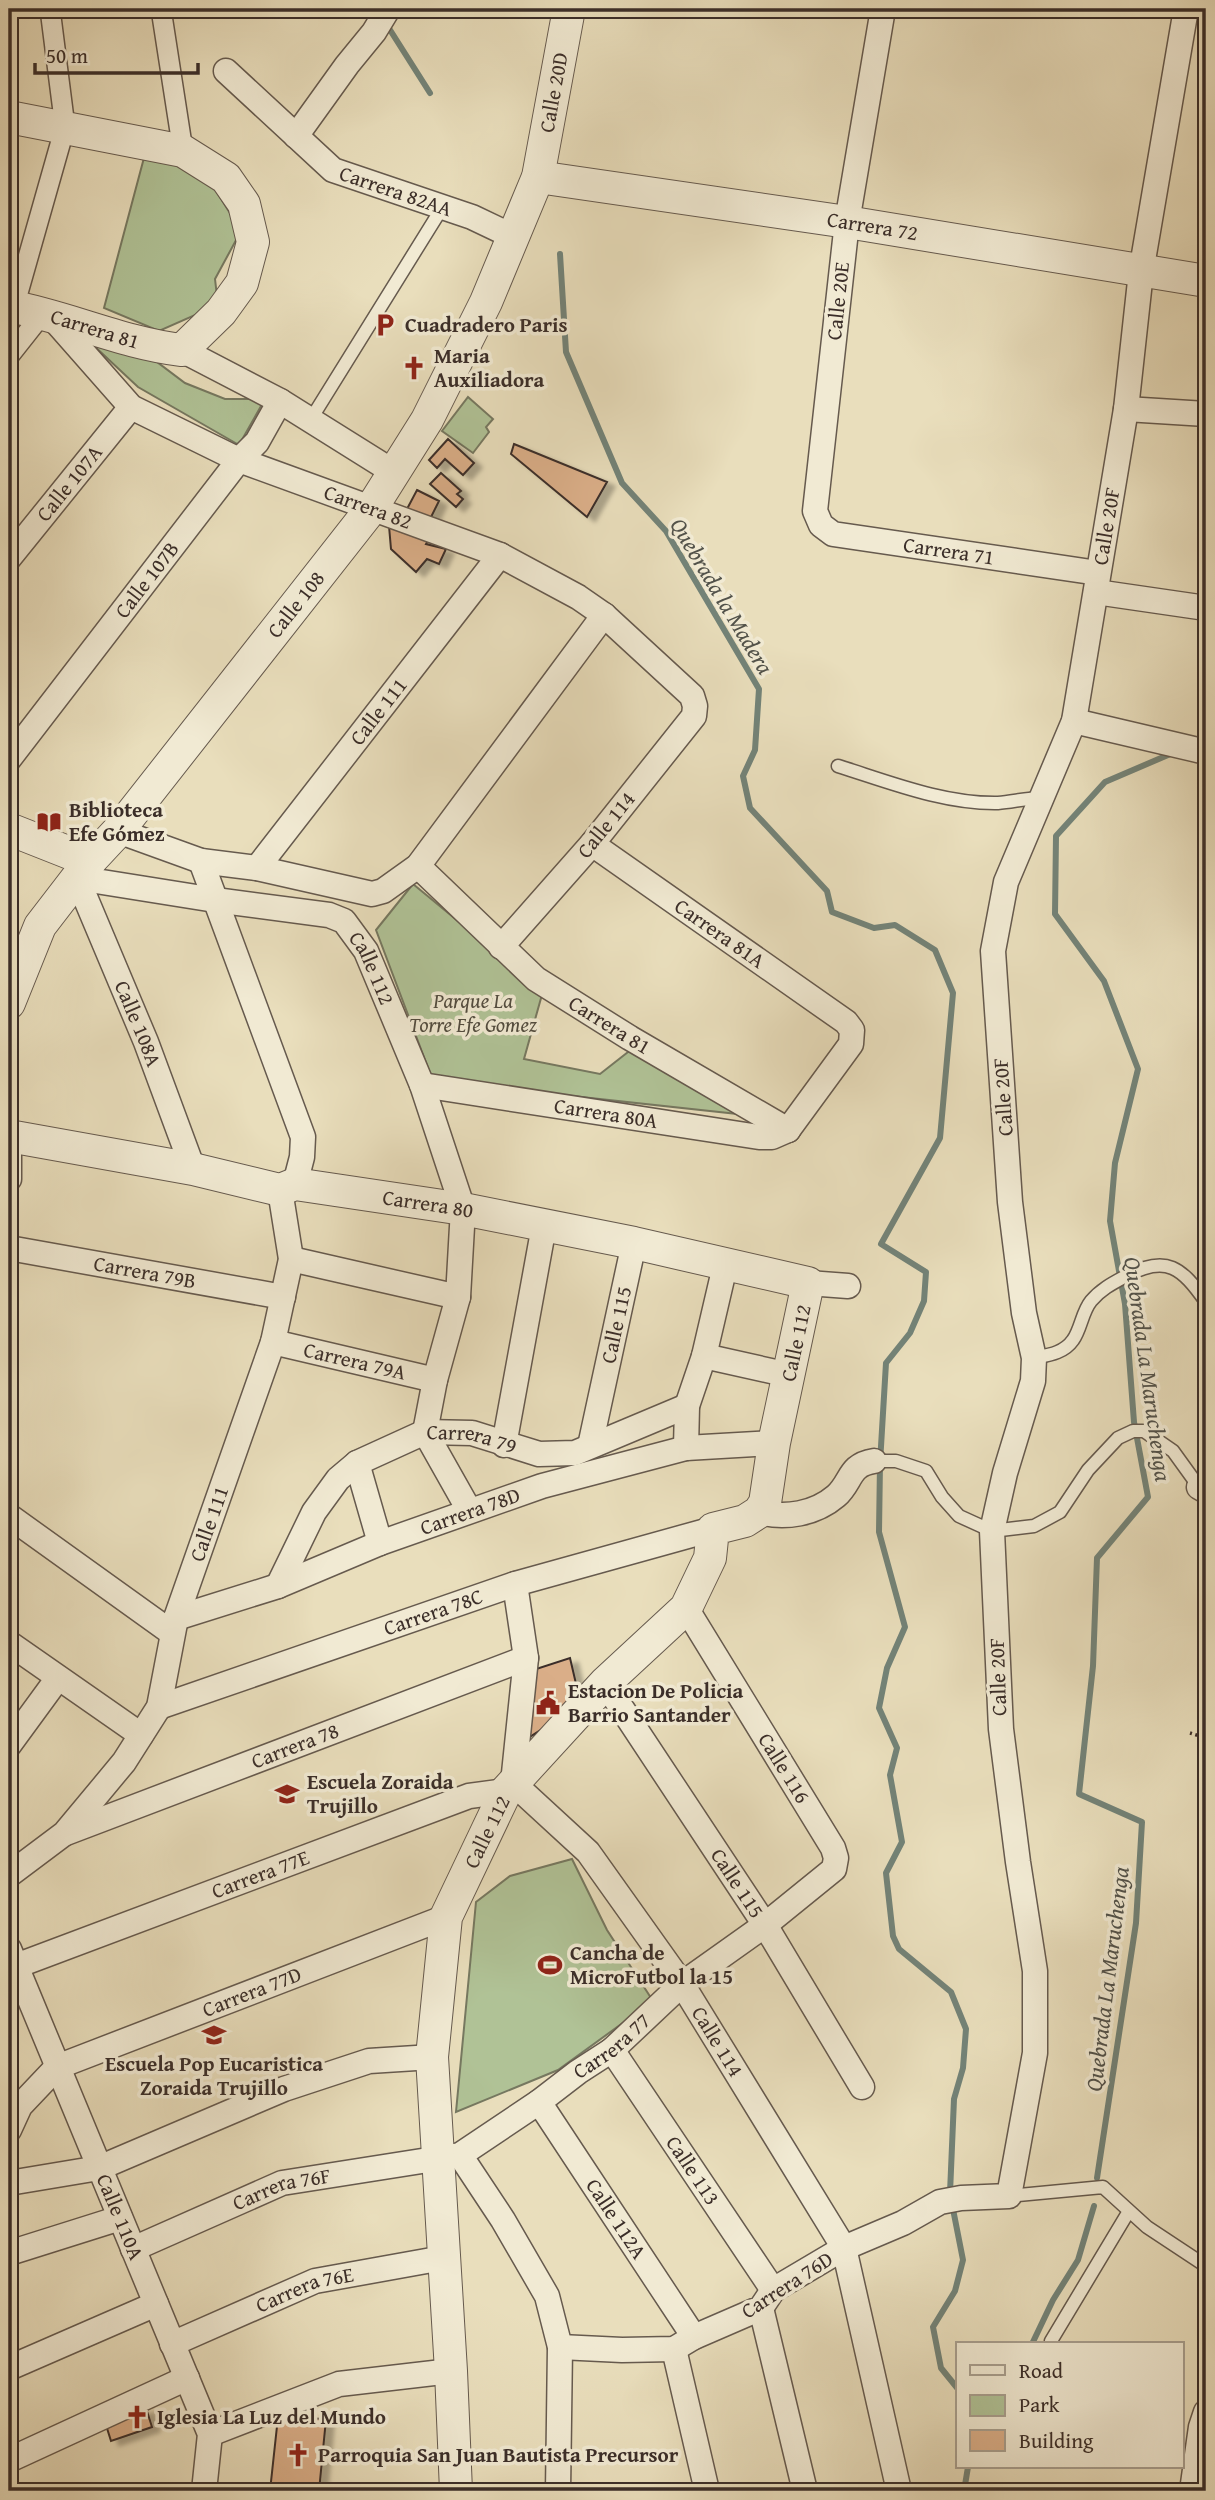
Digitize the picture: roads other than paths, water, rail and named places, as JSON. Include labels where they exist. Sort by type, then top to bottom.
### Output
[{"type":"street","points":[[9,356],[29,310],[65,127],[50,9]]},
{"type":"street","points":[[161,9],[183,151]]},
{"type":"street","points":[[296,136],[388,9]]},
{"type":"street","name":"Calle 20D","points":[[538,177],[569,9]]},
{"type":"street","name":"Calle 20E","points":[[814,511],[847,222],[883,9]]},
{"type":"street","name":"Calle 20F","points":[[1009,2196],[1035,2053],[1035,1971],[1001,1729],[992,1531],[1005,1474],[1033,1381],[1034,1358],[1024,1313],[1010,1202],[993,951],[1006,882],[1074,721],[1126,409],[1141,271],[1186,9]]},
{"type":"street","name":"Carrera 82AA","points":[[226,71],[333,170],[471,217],[514,237]]},
{"type":"street","points":[[9,117],[183,151],[226,178],[244,204],[253,242],[242,283],[220,312],[182,349]]},
{"type":"street","name":"Carrera 72","points":[[538,177],[847,222],[1206,281]]},
{"type":"street","name":"Calle 108","points":[[9,1003],[40,926],[371,509],[395,473],[432,408],[486,302],[538,177]]},
{"type":"street","name":"Carrera 81","points":[[29,310],[151,346],[182,349]]},
{"type":"street","name":"Carrera 82","points":[[29,310],[131,407],[239,460],[500,555],[578,597],[604,615],[692,696]]},
{"type":"street","name":"Carrera 82","points":[[182,349],[312,419],[395,473]]},
{"type":"street","name":"Calle 107B","points":[[9,759],[239,460],[257,442],[280,401]]},
{"type":"street","name":"Calle 107A","points":[[9,558],[131,407]]},
{"type":"street","points":[[1126,409],[1206,414]]},
{"type":"street","name":"Carrera 71","points":[[814,511],[821,525],[833,534],[1097,582],[1206,608]]},
{"type":"street","name":"Calle 111","points":[[257,868],[500,555]]},
{"type":"street","points":[[118,831],[201,861],[257,868],[372,894],[383,891],[418,866],[604,615]]},
{"type":"street","name":"Calle 114","points":[[501,947],[592,844],[694,716],[692,696]]},
{"type":"street","points":[[1074,721],[1206,752]]},
{"type":"street","points":[[9,829],[83,869]]},
{"type":"street","name":"Carrera 81A","points":[[592,844],[846,1022],[852,1030],[851,1044],[788,1130]]},
{"type":"street","name":"Calle 111","points":[[65,1833],[124,1762],[159,1707],[174,1626],[273,1342],[292,1259],[288,1187],[302,1157],[303,1137],[201,861]]},
{"type":"street","name":"Carrera 81","points":[[418,866],[536,979],[630,1038],[788,1130]]},
{"type":"street","name":"Calle 112","points":[[83,869],[215,900],[329,915],[344,921],[366,951],[422,1084],[464,1209],[458,1297],[435,1380],[425,1432]]},
{"type":"street","name":"Calle 108A","points":[[83,869],[193,1170]]},
{"type":"street","name":"Carrera 80A","points":[[422,1084],[760,1136],[772,1137],[788,1130]]},
{"type":"street","points":[[9,1135],[9,1179]]},
{"type":"street","name":"Carrera 80","points":[[9,1135],[288,1187],[464,1209],[634,1243],[808,1283],[848,1286]]},
{"type":"street","points":[[503,1444],[544,1226]]},
{"type":"street","name":"Calle 115","points":[[590,1446],[634,1243]]},
{"type":"street","name":"Carrera 79B","points":[[9,1248],[283,1297]]},
{"type":"street","points":[[292,1259],[458,1297]]},
{"type":"street","points":[[686,1448],[687,1406],[704,1356],[725,1266]]},
{"type":"street","name":"Calle 112","points":[[759,1512],[765,1503],[808,1283]]},
{"type":"street","name":"Carrera 79A","points":[[273,1342],[435,1380]]},
{"type":"street","points":[[704,1356],[789,1375]]},
{"type":"street","name":"Carrera 79","points":[[278,1586],[314,1512],[338,1479],[356,1463],[425,1432],[472,1433],[539,1454],[575,1453],[687,1406]]},
{"type":"street","points":[[425,1432],[470,1510]]},
{"type":"street","name":"Carrera 78D","points":[[174,1626],[380,1543],[542,1486],[686,1448],[775,1443]]},
{"type":"street","points":[[713,1530],[745,1521],[759,1512],[806,1514],[836,1495],[857,1466],[874,1461]]},
{"type":"street","points":[[356,1463],[380,1543]]},
{"type":"street","points":[[9,1516],[174,1626]]},
{"type":"street","name":"Calle 112","points":[[456,2491],[452,2371],[443,2258],[449,2157],[432,2057],[446,1917],[509,1787],[606,1683],[685,1608],[709,1558],[713,1530]]},
{"type":"street","name":"Carrera 78C","points":[[159,1707],[515,1584],[713,1530]]},
{"type":"street","points":[[509,1787],[526,1658],[515,1584]]},
{"type":"street","name":"Calle 116","points":[[685,1608],[833,1848],[836,1858]]},
{"type":"street","points":[[9,1643],[141,1735]]},
{"type":"street","name":"Carrera 78","points":[[65,1833],[526,1658]]},
{"type":"street","points":[[9,1745],[58,1678]]},
{"type":"street","name":"Calle 115","points":[[606,1683],[765,1925],[862,2087]]},
{"type":"street","name":"Calle 114","points":[[509,1787],[588,1852],[682,1984],[844,2248],[898,2491]]},
{"type":"street","name":"Carrera 77E","points":[[12,1957],[468,1796],[509,1787]]},
{"type":"street","points":[[9,1875],[65,1833]]},
{"type":"street","name":"Carrera 77","points":[[449,2157],[539,2102],[612,2050],[682,1984],[765,1925],[834,1869],[836,1858]]},
{"type":"street","name":"Carrera 77D","points":[[57,2067],[446,1917]]},
{"type":"street","name":"Calle 110A","points":[[12,1957],[210,2434],[204,2491]]},
{"type":"street","name":"Calle 113","points":[[612,2050],[767,2299],[805,2491]]},
{"type":"street","points":[[9,2183],[99,2168],[284,2089],[369,2061],[432,2057]]},
{"type":"street","points":[[9,2130],[15,2102],[57,2067]]},
{"type":"street","name":"Calle 112A","points":[[539,2102],[684,2343],[707,2491]]},
{"type":"street","points":[[449,2157],[503,2220],[547,2296],[561,2347],[558,2491]]},
{"type":"street","name":"Carrera 76F","points":[[133,2249],[282,2183],[449,2157]]},
{"type":"street","name":"Carrera 76D","points":[[561,2347],[622,2350],[684,2343],[767,2299],[844,2248],[951,2200],[1009,2196]]},
{"type":"street","points":[[9,2253],[120,2218]]},
{"type":"street","name":"Carrera 76E","points":[[172,2344],[315,2281],[443,2258]]},
{"type":"street","points":[[9,2368],[156,2304]]},
{"type":"street","points":[[210,2434],[339,2384],[452,2371]]},
{"type":"street","points":[[9,2460],[187,2378]]},
{"type":"street","points":[[1192,2491],[1201,2427],[1206,2412]]},
{"type":"lane","points":[[312,419],[442,208]]},
{"type":"lane","points":[[838,766],[953,799],[999,803],[1041,798]]},
{"type":"lane","points":[[1034,1358],[1057,1354],[1072,1341],[1090,1303],[1105,1287],[1148,1265],[1167,1265],[1188,1277],[1206,1302]]},
{"type":"lane","points":[[874,1461],[896,1461],[926,1471],[959,1516],[992,1531],[1034,1526],[1060,1512],[1088,1470],[1118,1438],[1133,1432],[1144,1431],[1173,1451],[1203,1489]]},
{"type":"lane","points":[[1009,2196],[1102,2187],[1147,2227],[1206,2266]]},
{"type":"lane","points":[[1051,2341],[1129,2211]]},
{"type":"waterway","name":"Quebrada la Madera","points":[[385,22],[430,93]]},
{"type":"waterway","name":"Quebrada la Madera","points":[[560,254],[566,352],[622,483],[666,531],[759,689],[755,750],[743,776],[750,808],[827,891],[832,912],[874,928],[895,925],[935,950],[953,993],[940,1138],[881,1244],[926,1272],[924,1301],[910,1333],[886,1363],[879,1532],[905,1627],[887,1668],[879,1708],[897,1748],[890,1775],[902,1842],[886,1873],[893,1936],[899,1949],[951,1992],[966,2029],[963,2068],[954,2099],[950,2193]]},
{"type":"waterway","name":"Quebrada La Maruchenga","points":[[1097,2178],[1136,1923],[1142,1822],[1079,1794],[1093,1666],[1097,1558],[1148,1497],[1134,1422],[1125,1304],[1110,1221],[1115,1163],[1138,1069],[1104,981],[1055,914],[1056,836],[1105,782],[1175,752]]},
{"type":"waterway","name":"Quebrada la Madera","points":[[952,2204],[963,2260],[955,2291],[933,2327],[941,2368],[956,2387]]},
{"type":"waterway","name":"Quebrada La Maruchenga","points":[[1033,2342],[1053,2300],[1078,2260],[1094,2206]]},
{"type":"waterway","name":"Quebrada la Madera","points":[[964,2491],[968,2468]]},
{"type":"place","name":"Cuadradero Paris","points":[[385,325]]},
{"type":"place","name":"Maria Auxiliadora","points":[[414,368]]},
{"type":"place","name":"Biblioteca Efe Gómez","points":[[49,822]]},
{"type":"place","name":"Estacion De Policia Barrio Santander","points":[[548,1703]]},
{"type":"place","name":"Escuela Zoraida Trujillo","points":[[287,1794]]},
{"type":"place","name":"Cancha de MicroFutbol la 15","points":[[550,1965]]},
{"type":"place","name":"Escuela Pop Eucaristica Zoraida Trujillo","points":[[214,2035]]},
{"type":"place","name":"Iglesia La Luz del Mundo","points":[[137,2417]]},
{"type":"place","name":"Parroquia San Juan Bautista Precursor","points":[[298,2455]]},
{"type":"park label","name":"Parque La Torre Efe Gomez","points":[[473,1013]]}]
